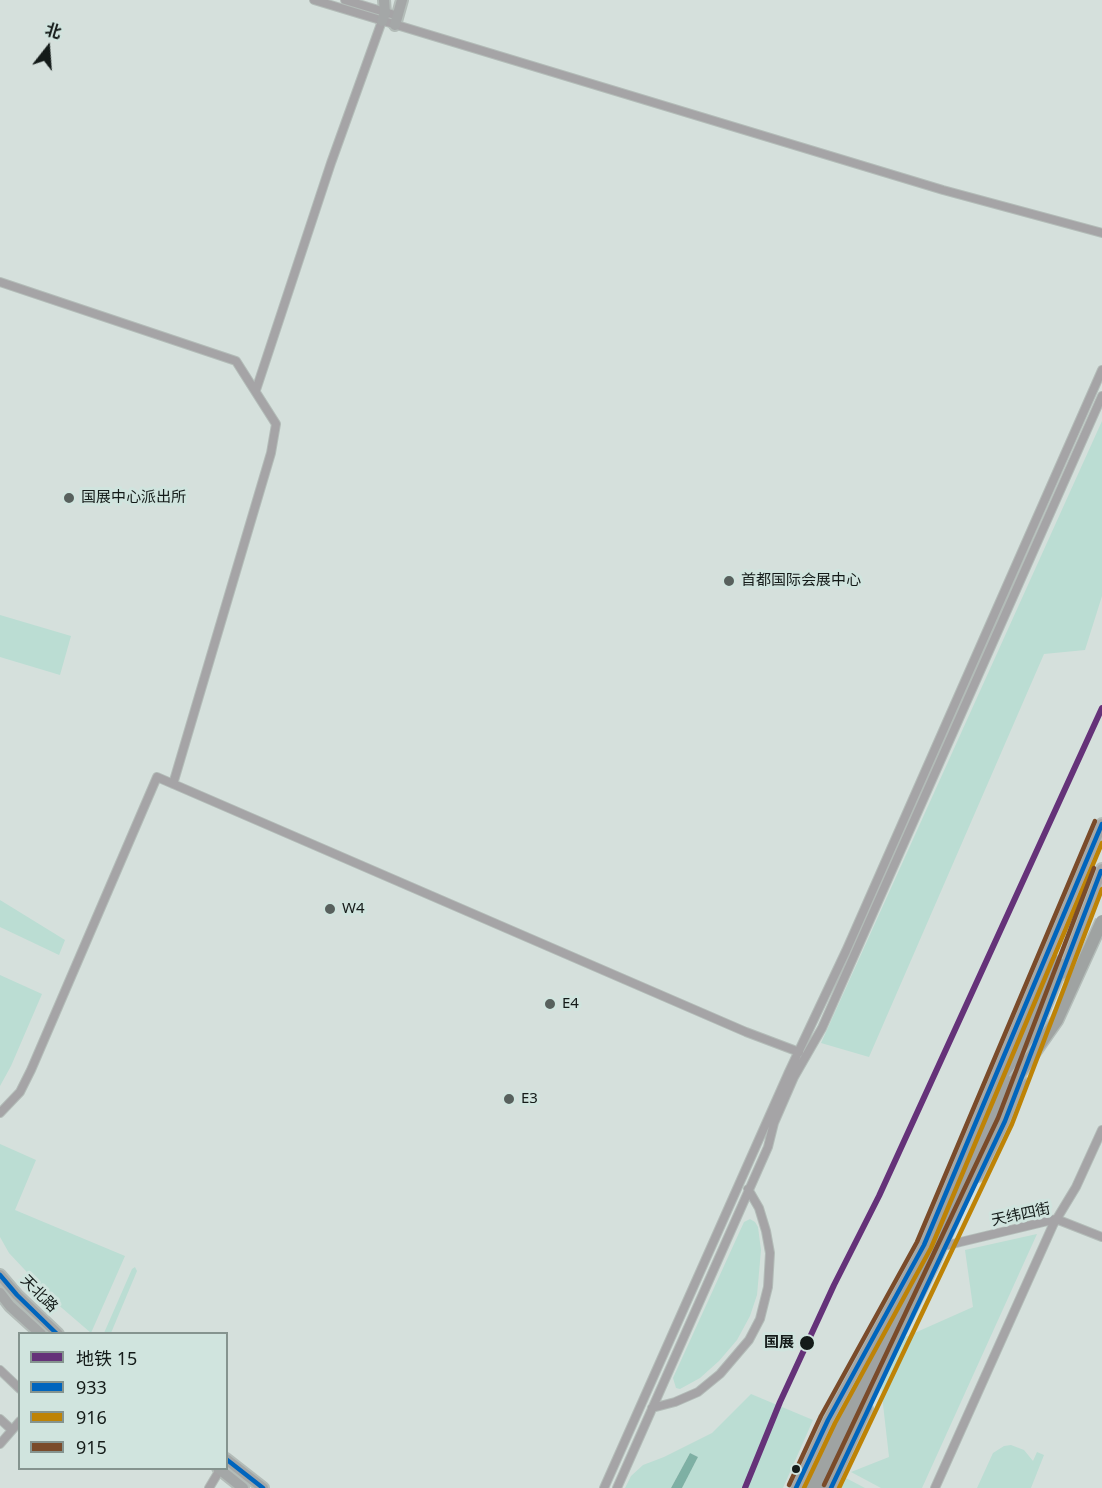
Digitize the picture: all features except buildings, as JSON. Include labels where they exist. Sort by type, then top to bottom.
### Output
[{"type":"highway","points":[[1015,1080],[1057,1020],[1102,921]]},
{"type":"highway","points":[[810,1488],[883,1339],[926,1261],[1059,964],[1015,1080],[933,1264],[822,1488]]},
{"type":"main road","points":[[383,17],[384,0]]},
{"type":"main road","points":[[396,20],[402,0]]},
{"type":"main road","points":[[796,1488],[828,1420],[924,1245],[1102,824]]},
{"type":"main road","points":[[831,1488],[1005,1121],[1102,869]]},
{"type":"main road","name":"天北路","points":[[0,1275],[17,1295],[56,1332]]},
{"type":"main road","name":"天北路","points":[[0,1293],[10,1306],[39,1332]]},
{"type":"main road","points":[[228,1461],[263,1488]]},
{"type":"main road","points":[[221,1470],[243,1488]]},
{"type":"street","points":[[314,0],[396,20],[943,190],[1102,233]]},
{"type":"street","points":[[345,0],[383,17]]},
{"type":"street","points":[[256,390],[331,163],[383,17]]},
{"type":"street","points":[[0,282],[236,360],[276,424],[271,453],[172,784]]},
{"type":"street","points":[[604,1488],[846,951],[1102,370]]},
{"type":"street","points":[[618,1488],[768,1147],[774,1123],[794,1077],[822,1028],[1102,396]]},
{"type":"street","points":[[0,1113],[20,1092],[31,1070],[157,777],[746,1032],[799,1052]]},
{"type":"street","points":[[935,1488],[1056,1219],[1076,1187],[1102,1130]]},
{"type":"street","points":[[652,1408],[675,1402],[698,1392],[720,1374],[749,1340],[760,1319],[768,1287],[770,1253],[759,1208],[748,1189]]},
{"type":"street","name":"天纬四街","points":[[944,1246],[1056,1219],[1102,1237]]},
{"type":"street","points":[[0,1370],[18,1387]]},
{"type":"street","points":[[0,1419],[12,1430]]},
{"type":"street","points":[[0,1444],[18,1423]]},
{"type":"street","points":[[209,1488],[219,1470]]},
{"type":"shaded area","points":[[1102,421],[1102,596],[1085,650],[1044,654],[869,1057],[821,1043]]},
{"type":"shaded area","points":[[0,615],[71,636],[60,675],[0,657]]},
{"type":"shaded area","points":[[0,900],[65,940],[59,955],[0,927]]},
{"type":"shaded area","points":[[0,975],[42,994],[0,1086]]},
{"type":"shaded area","points":[[0,1144],[36,1160],[15,1210],[125,1256],[91,1332],[55,1302],[9,1253],[0,1237]]},
{"type":"shaded area","points":[[750,1219],[758,1227],[761,1250],[757,1295],[750,1316],[737,1340],[719,1361],[700,1378],[680,1389],[676,1388],[673,1378],[744,1222]]},
{"type":"shaded area","points":[[1037,1234],[922,1488],[881,1488],[851,1472],[889,1457],[879,1369],[892,1343],[973,1307],[965,1250]]},
{"type":"shaded area","points":[[135,1267],[137,1271],[111,1332],[104,1332],[132,1269]]},
{"type":"shaded area","points":[[751,1394],[813,1420],[783,1488],[682,1488],[698,1457],[690,1453],[671,1488],[625,1488],[631,1476],[643,1465],[712,1433]]},
{"type":"shaded area","points":[[1011,1445],[1024,1450],[1033,1461],[1037,1452],[1044,1455],[1031,1488],[977,1488],[993,1453],[1004,1446]]},
{"type":"shaded area","points":[[690,1453],[698,1457],[682,1488],[671,1488]]},
{"type":"shaded area","points":[[844,1477],[865,1488],[839,1488]]},
{"type":"metro line","name":"15","points":[[745,1488],[780,1402],[834,1285],[879,1196],[1102,708]]},
{"type":"transit line","name":"915","points":[[789,1485],[821,1416],[917,1242],[1095,821]]},
{"type":"transit line","name":"933","points":[[796,1488],[828,1420],[924,1245],[1102,824]]},
{"type":"transit line","name":"916","points":[[804,1488],[835,1423],[931,1248],[1102,843]]},
{"type":"transit line","name":"915","points":[[824,1485],[998,1118],[1094,868]]},
{"type":"transit line","name":"933","points":[[831,1488],[1005,1121],[1101,871]]},
{"type":"transit line","name":"916","points":[[839,1488],[1012,1124],[1102,889]]},
{"type":"transit line","name":"933","points":[[0,1275],[55,1332]]},
{"type":"transit line","name":"933","points":[[228,1461],[263,1488]]},
{"type":"place","name":"国展中心派出所","points":[[69,498]]},
{"type":"place","name":"首都国际会展中心","points":[[729,581]]},
{"type":"place","name":"W4","points":[[330,909]]},
{"type":"place","name":"E4","points":[[550,1004]]},
{"type":"place","name":"E3","points":[[509,1099]]},
{"type":"place","name":"国展","points":[[807,1343]]}]
